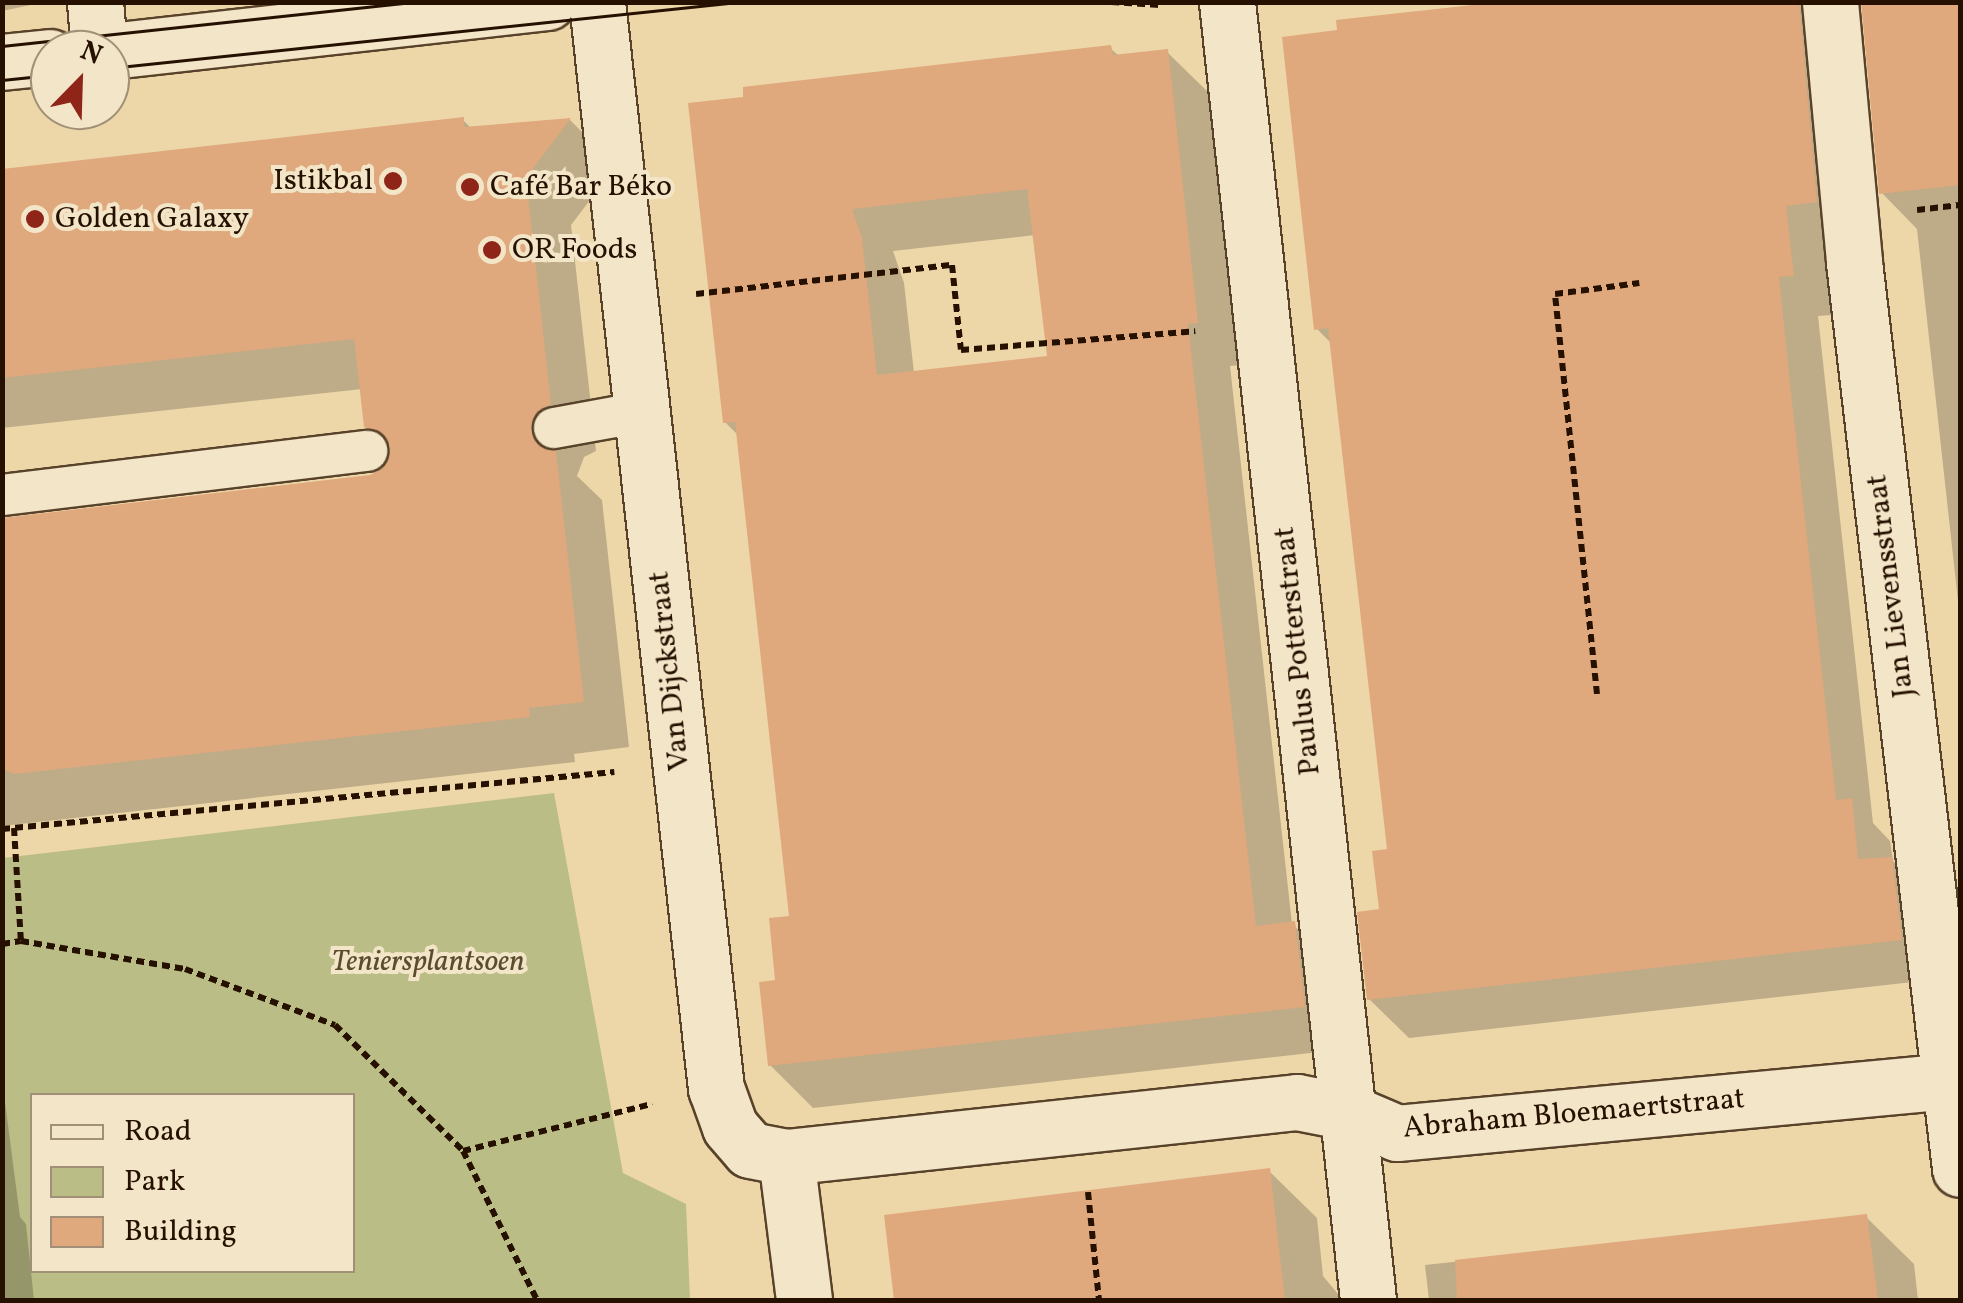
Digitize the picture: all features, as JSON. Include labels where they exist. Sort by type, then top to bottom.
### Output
[{"type":"street","points":[[96,2],[98,30]]},
{"type":"street","points":[[130,49],[548,2]]},
{"type":"street","name":"Van Dijckstraat","points":[[598,2],[716,1088],[730,1127],[750,1150],[786,1157]]},
{"type":"street","name":"Jan Lievensstraat","points":[[1830,2],[1960,1169]]},
{"type":"street","name":"Paulus Potterstraat","points":[[1202,3],[1262,325],[1368,1300]]},
{"type":"street","points":[[2,62],[30,59]]},
{"type":"street","name":"Abraham Bloemaertstraat","points":[[786,1157],[1297,1102],[1348,1112],[1397,1133],[1950,1082]]},
{"type":"street","points":[[786,1157],[804,1300]]},
{"type":"lane","points":[[554,428],[642,412]]},
{"type":"lane","points":[[2,495],[367,452]]},
{"type":"path","points":[[1112,2],[1202,3]]},
{"type":"path","points":[[630,301],[952,265],[961,350],[1262,325]]},
{"type":"path","points":[[1597,694],[1555,294],[1640,283]]},
{"type":"path","points":[[2,829],[681,766]]},
{"type":"path","points":[[14,828],[21,940]]},
{"type":"path","points":[[2,944],[21,940],[186,968],[335,1025],[463,1151],[536,1300]]},
{"type":"path","points":[[463,1151],[716,1088]]},
{"type":"path","points":[[1081,1126],[1099,1300]]},
{"type":"green space","name":"Teniersplantsoen","points":[[554,793],[623,1173],[686,1204],[690,1300],[3,1300],[3,858]]},
{"type":"building","points":[[1500,2],[1799,2],[1817,202],[1786,206],[1794,276],[1779,277],[1791,392],[1836,800],[1852,798],[1858,859],[1892,857],[1902,940],[1367,1000],[1357,912],[1379,909],[1372,851],[1387,849],[1328,328],[1314,330],[1282,37],[1337,30],[1336,20]]},
{"type":"building","points":[[1861,2],[1960,2],[1960,185],[1879,194]]},
{"type":"building","points":[[1111,45],[1113,55],[1168,49],[1198,323],[1188,324],[1256,926],[1295,921],[1305,1007],[768,1066],[759,982],[775,980],[769,918],[789,916],[735,422],[723,423],[688,103],[743,97],[743,87]],"holes":[[[1027,189],[1047,356],[877,375],[862,238],[852,209]]]},
{"type":"building","points":[[464,117],[464,127],[571,118],[526,178],[551,404],[538,411],[531,431],[537,444],[556,451],[584,702],[529,708],[530,717],[14,774],[2,769],[2,518],[370,475],[382,469],[391,449],[385,436],[364,427],[354,339],[2,378],[2,169]]},
{"type":"building","points":[[1270,1168],[1285,1300],[894,1300],[884,1215]]},
{"type":"building","points":[[1867,1214],[1878,1300],[1457,1300],[1455,1260]]},
{"type":"tram line","points":[[2,46],[415,2]]},
{"type":"tram line","points":[[130,66],[738,2]]},
{"type":"tram line","points":[[2,80],[30,77]]},
{"type":"place","name":"Istikbal","points":[[393,181]]},
{"type":"place","name":"Café Bar Béko","points":[[470,187]]},
{"type":"place","name":"Golden Galaxy","points":[[35,219]]},
{"type":"place","name":"OR Foods","points":[[492,250]]}]
